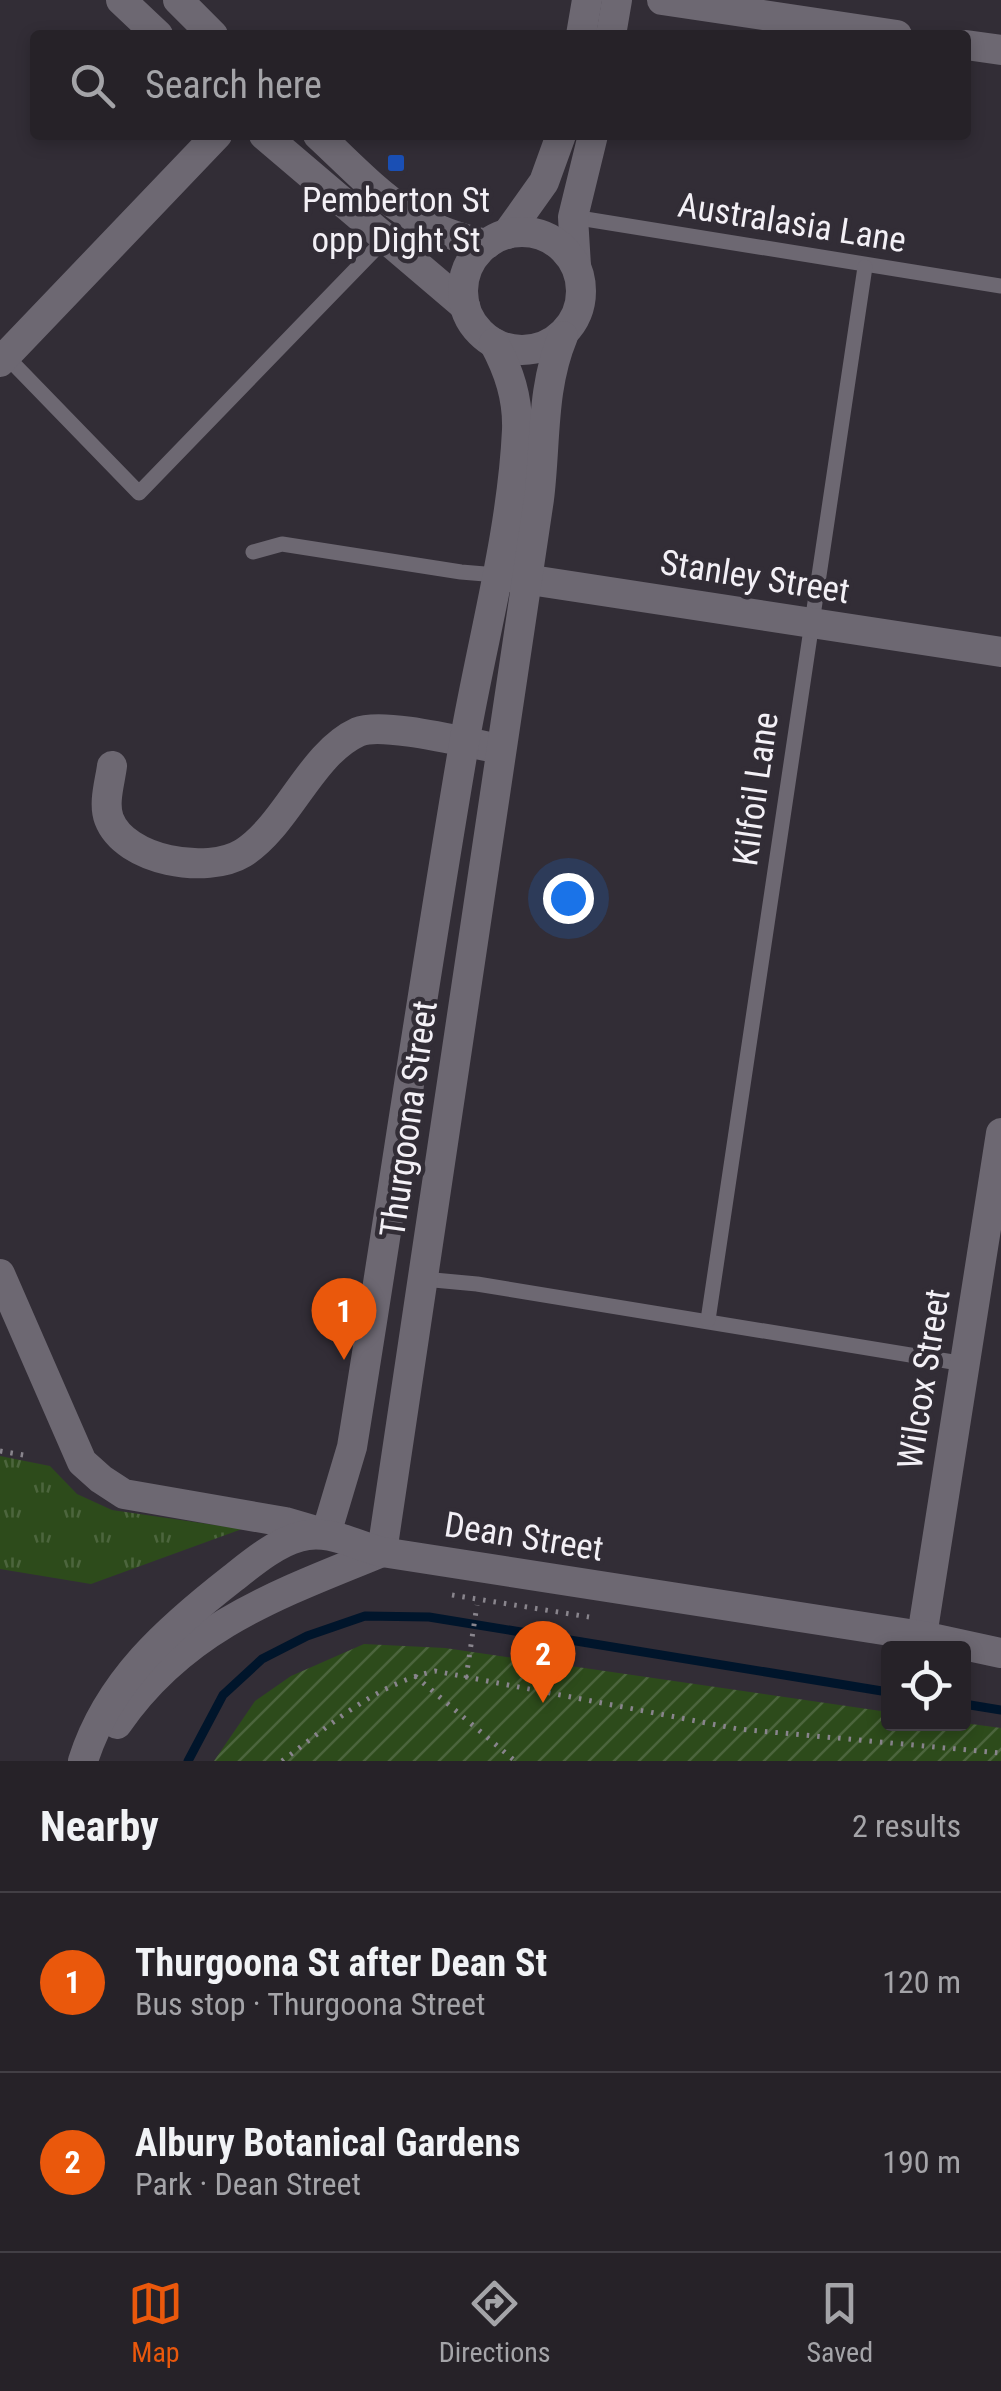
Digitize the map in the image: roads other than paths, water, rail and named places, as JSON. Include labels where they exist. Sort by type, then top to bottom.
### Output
[{"type":"main road","points":[[121,0],[153,30]]},
{"type":"main road","points":[[178,0],[208,30]]},
{"type":"main road","points":[[583,30],[587,0]]},
{"type":"main road","points":[[612,30],[617,0]]},
{"type":"main road","points":[[662,0],[863,30]]},
{"type":"main road","points":[[971,46],[1001,50]]},
{"type":"main road","points":[[3,359],[212,140]]},
{"type":"main road","points":[[270,140],[465,306],[481,334],[513,350],[532,350],[563,336],[575,318],[581,283],[573,217],[592,140]]},
{"type":"main road","points":[[324,140],[412,218],[464,240],[497,239],[523,232],[553,241],[576,266]]},
{"type":"main road","points":[[465,306],[466,272],[474,256],[497,239],[544,182],[559,140]]},
{"type":"main road","name":"Thurgoona Street","points":[[326,1534],[352,1447],[464,742],[542,473],[546,390],[551,364],[563,336]]},
{"type":"main road","name":"Thurgoona Street","points":[[382,1552],[501,749],[517,429],[516,402],[508,369],[494,343]]},
{"type":"main road","name":"Stanley Street","points":[[512,577],[1001,652]]},
{"type":"main road","points":[[112,766],[106,808],[123,842],[152,856],[224,861],[242,854],[258,840],[317,769],[356,733],[380,729],[501,749]]},
{"type":"main road","name":"Wilcox Street","points":[[922,1636],[1001,1133]]},
{"type":"main road","points":[[380,1272],[423,1279]]},
{"type":"main road","name":"Dean Street","points":[[0,1274],[82,1462],[124,1494],[284,1522],[382,1552],[1001,1650]]},
{"type":"main road","points":[[83,1761],[96,1723],[121,1683],[179,1622],[272,1551],[299,1536],[326,1534]]},
{"type":"main road","points":[[94,1761],[138,1695],[190,1645],[237,1614],[382,1552]]},
{"type":"lane","name":"Australasia Lane","points":[[573,217],[1001,286]]},
{"type":"lane","points":[[3,359],[139,493],[385,239]]},
{"type":"lane","name":"Kilfoil Lane","points":[[708,1320],[865,266]]},
{"type":"lane","points":[[253,552],[282,544],[512,577]]},
{"type":"lane","points":[[423,1279],[708,1320],[965,1364]]},
{"type":"waterway","points":[[188,1761],[223,1695],[262,1659],[307,1636],[365,1616],[429,1617],[881,1691]]},
{"type":"waterway","points":[[971,1705],[1001,1710]]},
{"type":"place","name":"Pemberton St opp Dight St","points":[[396,163]]},
{"type":"place","name":"Thurgoona St after Dean St","points":[[344,1360]]},
{"type":"place","name":"Albury Botanical Gardens","points":[[543,1703]]}]
